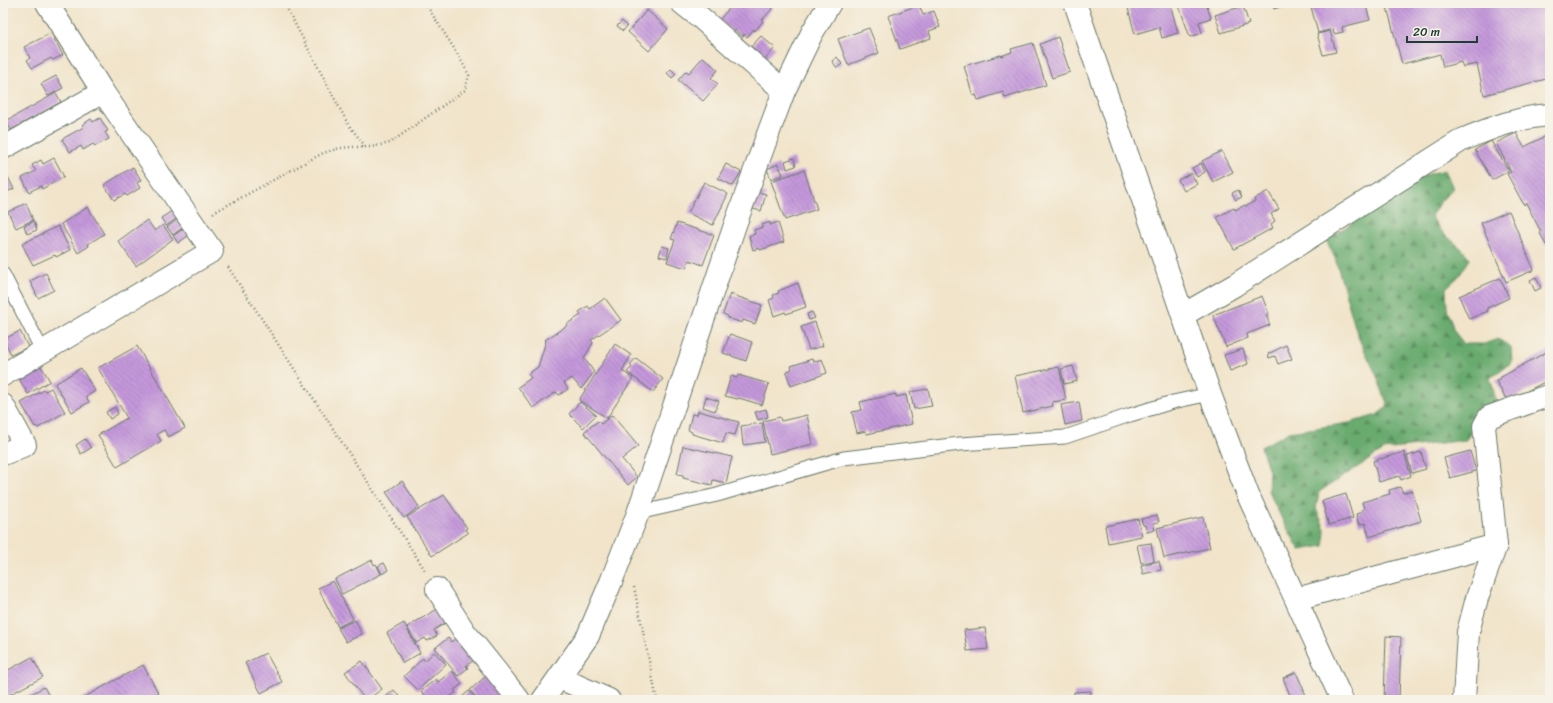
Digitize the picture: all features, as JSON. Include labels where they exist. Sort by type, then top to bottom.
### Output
[{"type":"street","points":[[3,375],[212,251],[103,92],[47,3]]},
{"type":"street","points":[[682,3],[784,91]]},
{"type":"street","points":[[543,700],[560,678],[588,636],[611,582],[638,513],[735,225],[784,91],[812,33],[830,3]]},
{"type":"street","points":[[1075,3],[1210,394],[1248,495],[1342,700]]},
{"type":"street","points":[[3,148],[103,92]]},
{"type":"street","points":[[1183,315],[1235,285],[1462,140],[1499,125],[1530,116],[1550,115]]},
{"type":"street","points":[[1464,700],[1468,632],[1477,598],[1496,545],[1484,426],[1489,417],[1550,395]]},
{"type":"street","points":[[3,405],[25,445],[3,454]]},
{"type":"street","points":[[1296,599],[1496,545]]},
{"type":"street","points":[[438,589],[464,631],[519,700]]},
{"type":"street","points":[[560,678],[609,700]]},
{"type":"lane","points":[[3,274],[43,352]]},
{"type":"lane","points":[[638,513],[717,495],[844,458],[960,444],[1065,437],[1173,402],[1210,394]]},
{"type":"path","points":[[284,3],[348,124],[365,147]]},
{"type":"path","points":[[193,225],[323,153],[340,148],[371,147],[390,143],[465,90],[469,74],[458,53],[425,3]]},
{"type":"path","points":[[212,251],[223,260],[438,589]]},
{"type":"path","points":[[634,586],[657,700]]},
{"type":"green space","points":[[1445,170],[1453,188],[1441,201],[1431,216],[1442,232],[1462,249],[1470,259],[1459,276],[1446,288],[1447,308],[1454,331],[1464,344],[1484,344],[1498,339],[1511,347],[1512,362],[1490,378],[1497,403],[1473,413],[1472,431],[1466,440],[1384,450],[1319,492],[1316,509],[1325,529],[1324,546],[1300,550],[1268,491],[1269,471],[1261,447],[1289,432],[1349,423],[1377,415],[1388,406],[1376,374],[1358,337],[1335,258],[1326,240],[1425,175]]},
{"type":"building","points":[[734,3],[770,3],[769,4],[773,8],[762,20],[763,21],[755,31],[754,29],[747,37],[744,34],[743,37],[735,30],[733,32],[719,20]]},
{"type":"building","points":[[1146,3],[1170,3],[1178,33],[1162,38],[1159,27],[1135,34],[1128,8]]},
{"type":"building","points":[[1178,3],[1208,3],[1209,5],[1207,6],[1211,18],[1199,22],[1202,33],[1190,37]]},
{"type":"building","points":[[1272,3],[1292,3],[1274,9]]},
{"type":"building","points":[[1310,3],[1365,3],[1370,20],[1342,27],[1343,32],[1334,34],[1333,29],[1318,33]]},
{"type":"building","points":[[1403,3],[1550,3],[1550,78],[1484,95],[1477,64],[1463,67],[1461,62],[1443,67],[1440,54],[1402,64],[1387,7]]},
{"type":"building","points":[[919,5],[923,15],[934,11],[940,27],[929,31],[931,38],[900,49],[888,16]]},
{"type":"building","points":[[1243,6],[1249,24],[1221,33],[1215,15]]},
{"type":"building","points":[[647,10],[668,29],[649,51],[628,32]]},
{"type":"building","points":[[622,21],[627,26],[623,31],[617,26]]},
{"type":"building","points":[[869,28],[879,53],[848,65],[838,39]]},
{"type":"building","points":[[1330,31],[1336,52],[1323,55],[1317,34]]},
{"type":"building","points":[[51,33],[63,55],[53,60],[51,58],[32,68],[27,60],[30,58],[24,47]]},
{"type":"building","points":[[761,36],[775,48],[764,61],[750,48]]},
{"type":"building","points":[[1058,37],[1070,72],[1052,78],[1040,44]]},
{"type":"building","points":[[1033,43],[1046,85],[1005,98],[1003,92],[978,100],[976,95],[973,96],[964,66],[1001,56],[1012,52],[1011,49]]},
{"type":"building","points":[[703,57],[718,70],[711,78],[718,84],[703,101],[678,80],[686,71],[689,73]]},
{"type":"building","points":[[837,57],[842,64],[837,68],[832,61]]},
{"type":"building","points":[[671,69],[676,74],[672,78],[667,73]]},
{"type":"building","points":[[56,76],[63,88],[48,96],[41,84]]},
{"type":"building","points":[[56,93],[61,102],[11,130],[6,121]]},
{"type":"building","points":[[100,118],[108,131],[105,132],[109,139],[95,146],[93,144],[83,150],[81,146],[70,152],[62,139],[84,127],[82,125],[91,119],[93,122]]},
{"type":"building","points":[[1516,133],[1524,147],[1550,134],[1550,243],[1546,245],[1526,203],[1524,205],[1507,174],[1511,172],[1496,143]]},
{"type":"building","points":[[1491,141],[1509,171],[1492,180],[1475,150]]},
{"type":"building","points":[[1222,151],[1233,172],[1213,182],[1202,161]]},
{"type":"building","points":[[54,158],[64,177],[42,189],[41,186],[29,192],[22,178],[36,171],[32,165],[41,160],[43,164]]},
{"type":"building","points":[[794,158],[796,166],[787,169],[785,161]]},
{"type":"building","points":[[1201,163],[1205,172],[1197,177],[1192,168]]},
{"type":"building","points":[[726,164],[741,172],[733,186],[718,178]]},
{"type":"building","points":[[778,164],[783,175],[771,179],[767,169]]},
{"type":"building","points":[[133,167],[141,180],[137,183],[140,188],[127,196],[125,194],[114,200],[104,185]]},
{"type":"building","points":[[804,170],[817,209],[785,220],[771,181]]},
{"type":"building","points":[[5,171],[14,189],[6,192],[7,195],[3,197],[3,172]]},
{"type":"building","points":[[1191,173],[1197,184],[1184,191],[1178,180]]},
{"type":"building","points":[[704,182],[728,194],[713,225],[688,213]]},
{"type":"building","points":[[1238,190],[1242,197],[1236,200],[1232,193]]},
{"type":"building","points":[[1268,191],[1279,209],[1271,214],[1275,221],[1271,224],[1273,228],[1234,249],[1217,217],[1234,208],[1235,210],[1245,205],[1246,206],[1255,201],[1254,199]]},
{"type":"building","points":[[758,192],[766,194],[761,211],[753,209]]},
{"type":"building","points":[[26,203],[33,220],[16,228],[8,212]]},
{"type":"building","points":[[88,207],[104,234],[88,244],[89,246],[78,253],[61,224]]},
{"type":"building","points":[[175,209],[180,216],[166,226],[161,218]]},
{"type":"building","points":[[1509,211],[1534,270],[1506,282],[1481,223]]},
{"type":"building","points":[[181,217],[186,225],[173,235],[167,227]]},
{"type":"building","points":[[147,220],[155,231],[163,225],[173,239],[136,266],[118,241]]},
{"type":"building","points":[[34,221],[37,230],[27,234],[24,226]]},
{"type":"building","points":[[770,222],[770,225],[778,222],[784,242],[760,250],[759,248],[753,250],[749,236],[755,234],[754,230],[763,227],[762,225]]},
{"type":"building","points":[[677,223],[714,235],[703,265],[689,260],[686,268],[667,262],[675,240],[671,239]]},
{"type":"building","points":[[58,226],[70,250],[56,257],[55,255],[33,265],[22,244]]},
{"type":"building","points":[[187,226],[192,233],[178,243],[173,236]]},
{"type":"building","points":[[662,246],[669,248],[667,258],[659,256]]},
{"type":"building","points":[[46,273],[54,290],[38,298],[30,281]]},
{"type":"building","points":[[1536,277],[1541,288],[1535,291],[1530,280]]},
{"type":"building","points":[[1500,278],[1509,298],[1487,308],[1488,311],[1469,319],[1459,296]]},
{"type":"building","points":[[798,283],[806,307],[786,314],[785,312],[774,316],[769,300],[774,298],[773,295],[779,293],[778,291]]},
{"type":"building","points":[[730,294],[762,305],[755,324],[743,320],[742,323],[728,318],[728,316],[723,314]]},
{"type":"building","points":[[1262,296],[1269,314],[1266,315],[1270,325],[1247,334],[1248,338],[1226,347],[1213,315]]},
{"type":"building","points":[[605,298],[621,320],[591,340],[593,343],[584,358],[594,372],[581,389],[572,378],[564,383],[568,389],[559,395],[556,392],[533,408],[518,387],[531,378],[528,374],[538,367],[546,341],[545,340],[581,315],[579,312],[588,306],[590,309]]},
{"type":"building","points":[[812,312],[815,318],[809,320],[807,314]]},
{"type":"building","points":[[815,322],[823,346],[809,350],[801,327]]},
{"type":"building","points":[[20,331],[28,347],[11,355],[4,339]]},
{"type":"building","points":[[730,334],[752,342],[746,361],[723,353]]},
{"type":"building","points":[[615,344],[631,355],[622,371],[633,378],[607,418],[579,400]]},
{"type":"building","points":[[1286,345],[1292,359],[1278,364],[1275,356],[1269,358],[1268,354]]},
{"type":"building","points":[[137,346],[185,428],[168,437],[164,430],[157,434],[161,441],[117,467],[98,435],[127,418],[98,368]]},
{"type":"building","points":[[1243,349],[1248,364],[1230,371],[1224,355]]},
{"type":"building","points":[[1550,350],[1550,379],[1512,399],[1511,397],[1506,399],[1496,381]]},
{"type":"building","points":[[636,358],[663,379],[653,392],[627,372],[632,367],[630,365]]},
{"type":"building","points":[[812,359],[813,362],[822,359],[827,373],[791,386],[786,372],[792,369],[791,366]]},
{"type":"building","points":[[41,366],[50,381],[28,394],[19,379]]},
{"type":"building","points":[[1073,366],[1077,381],[1064,384],[1061,369]]},
{"type":"building","points":[[1059,367],[1066,400],[1052,402],[1053,406],[1023,413],[1015,376]]},
{"type":"building","points":[[81,368],[95,391],[86,397],[89,402],[72,412],[55,384]]},
{"type":"building","points":[[738,375],[769,384],[762,405],[739,398],[725,396],[731,376],[737,378]]},
{"type":"building","points":[[51,388],[65,412],[38,428],[36,426],[35,427],[21,403],[44,390],[45,391]]},
{"type":"building","points":[[928,389],[932,406],[914,409],[910,392]]},
{"type":"building","points":[[896,394],[896,397],[906,395],[912,424],[867,434],[866,431],[857,433],[852,412],[862,410],[860,402]]},
{"type":"building","points":[[706,397],[719,401],[715,411],[703,407]]},
{"type":"building","points":[[580,402],[596,415],[583,428],[569,414]]},
{"type":"building","points":[[1079,402],[1082,421],[1065,425],[1061,405]]},
{"type":"building","points":[[115,407],[118,414],[110,419],[106,412]]},
{"type":"building","points":[[766,409],[768,417],[758,420],[755,412]]},
{"type":"building","points":[[698,411],[739,422],[735,435],[726,433],[723,443],[692,434],[692,432],[688,430],[692,414],[697,415]]},
{"type":"building","points":[[612,415],[638,446],[622,459],[637,477],[628,485],[584,432],[598,421],[601,424]]},
{"type":"building","points":[[807,415],[813,444],[770,454],[763,421],[780,417],[781,421]]},
{"type":"building","points":[[762,423],[765,442],[743,445],[741,426]]},
{"type":"building","points":[[85,439],[91,448],[81,454],[76,445]]},
{"type":"building","points":[[683,446],[732,457],[726,483],[713,480],[712,485],[683,478],[683,475],[677,474]]},
{"type":"building","points":[[1470,451],[1476,471],[1450,478],[1444,458]]},
{"type":"building","points":[[1404,452],[1411,476],[1401,480],[1399,476],[1379,482],[1373,461]]},
{"type":"building","points":[[1421,452],[1426,469],[1412,473],[1407,456]]},
{"type":"building","points":[[402,481],[419,507],[404,518],[386,492]]},
{"type":"building","points":[[1400,487],[1403,493],[1412,490],[1421,521],[1369,537],[1365,523],[1359,525],[1356,514],[1362,512],[1361,510],[1364,509],[1362,502],[1390,494],[1389,490]]},
{"type":"building","points":[[1346,494],[1353,518],[1329,525],[1322,501]]},
{"type":"building","points":[[444,495],[467,528],[465,530],[468,533],[432,556],[407,517]]},
{"type":"building","points":[[1157,515],[1159,522],[1153,523],[1155,530],[1147,532],[1141,519]]},
{"type":"building","points":[[1203,517],[1210,548],[1164,558],[1157,528]]},
{"type":"building","points":[[1138,519],[1142,536],[1108,543],[1105,526]]},
{"type":"building","points":[[1151,543],[1154,561],[1141,563],[1137,545]]},
{"type":"building","points":[[372,560],[374,565],[376,564],[381,574],[342,594],[335,579]]},
{"type":"building","points":[[1159,561],[1161,570],[1143,574],[1141,565]]},
{"type":"building","points":[[384,563],[388,570],[382,574],[378,566]]},
{"type":"building","points":[[333,581],[353,619],[338,627],[318,588]]},
{"type":"building","points":[[439,608],[447,622],[434,630],[437,636],[427,641],[425,638],[416,643],[407,627]]},
{"type":"building","points":[[355,620],[362,634],[346,642],[338,628]]},
{"type":"building","points":[[404,623],[420,653],[403,663],[387,633]]},
{"type":"building","points":[[985,628],[988,649],[967,651],[964,630]]},
{"type":"building","points":[[1386,636],[1401,637],[1399,700],[1384,700]]},
{"type":"building","points":[[448,638],[451,642],[456,638],[474,660],[466,666],[468,668],[458,676],[435,648]]},
{"type":"building","points":[[434,652],[446,664],[418,690],[404,676],[423,658],[425,661]]},
{"type":"building","points":[[266,653],[282,682],[261,693],[245,663]]},
{"type":"building","points":[[32,657],[43,677],[3,698],[3,673]]},
{"type":"building","points":[[362,661],[382,689],[367,700],[365,700],[345,672]]},
{"type":"building","points":[[143,665],[162,700],[79,700]]},
{"type":"building","points":[[452,671],[462,684],[454,690],[456,692],[446,700],[429,700],[421,691],[436,679],[438,682]]},
{"type":"building","points":[[1296,672],[1308,700],[1292,700],[1283,678]]},
{"type":"building","points":[[486,676],[505,700],[478,700],[470,690]]},
{"type":"building","points":[[44,687],[51,700],[20,700]]},
{"type":"building","points":[[394,690],[402,700],[382,700]]},
{"type":"building","points":[[469,691],[477,700],[458,700]]},
{"type":"building","points":[[1091,691],[1091,700],[1074,700],[1074,692]]}]
